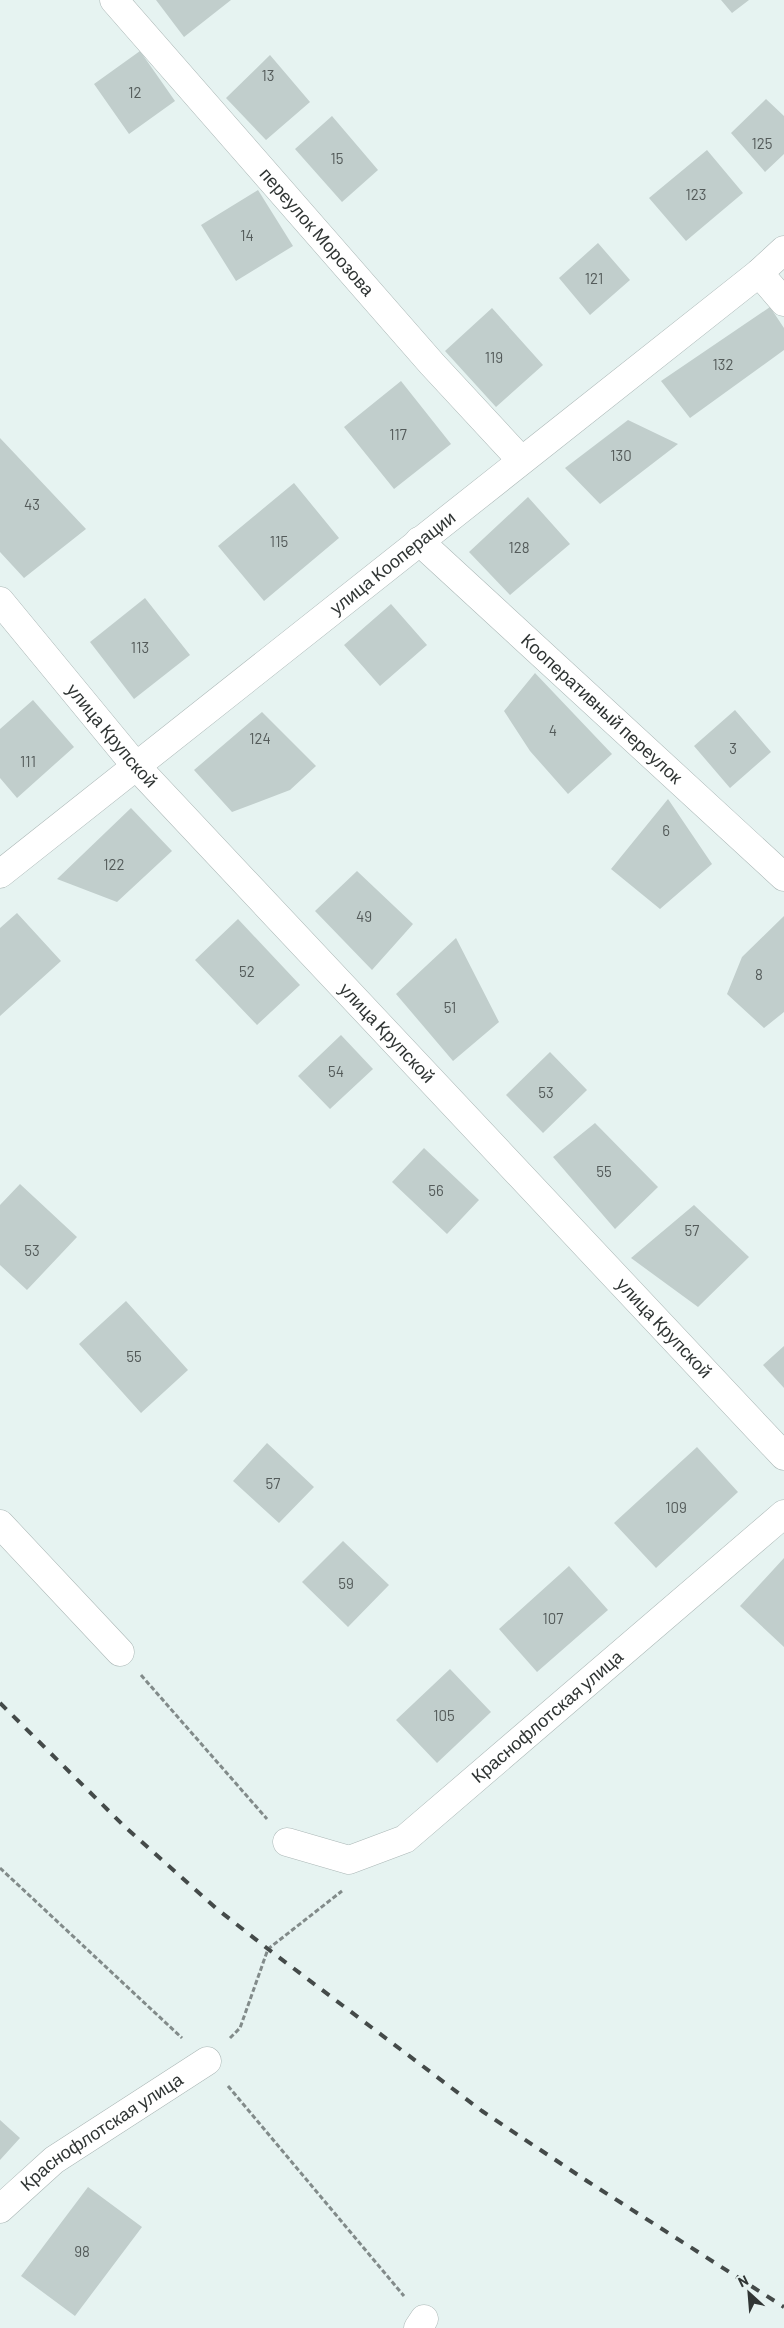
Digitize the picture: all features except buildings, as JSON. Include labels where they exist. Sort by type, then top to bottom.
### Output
[{"type":"street","name":"переулок Морозова","points":[[114,0],[432,364],[521,460]]},
{"type":"street","name":"улица Кооперации","points":[[0,874],[521,460],[760,273],[784,250]]},
{"type":"street","points":[[760,273],[784,302]]},
{"type":"street","name":"Кооперативный переулок","points":[[419,541],[784,876]]},
{"type":"street","name":"улица Крупской","points":[[0,600],[136,765],[784,1456]]},
{"type":"street","name":"Краснофлотская улица","points":[[287,1842],[349,1860],[405,1839],[784,1514]]},
{"type":"street","points":[[0,1524],[120,1652]]},
{"type":"street","name":"Краснофлотская улица","points":[[0,2209],[54,2160],[207,2061]]},
{"type":"path","points":[[120,1652],[287,1842]]},
{"type":"path","points":[[0,1868],[207,2061],[421,2324]]},
{"type":"path","points":[[207,2061],[240,2028],[268,1949],[344,1889]]},
{"type":"railway","points":[[0,1703],[125,1827],[217,1909],[268,1949],[482,2111],[587,2181],[784,2307]]}]
